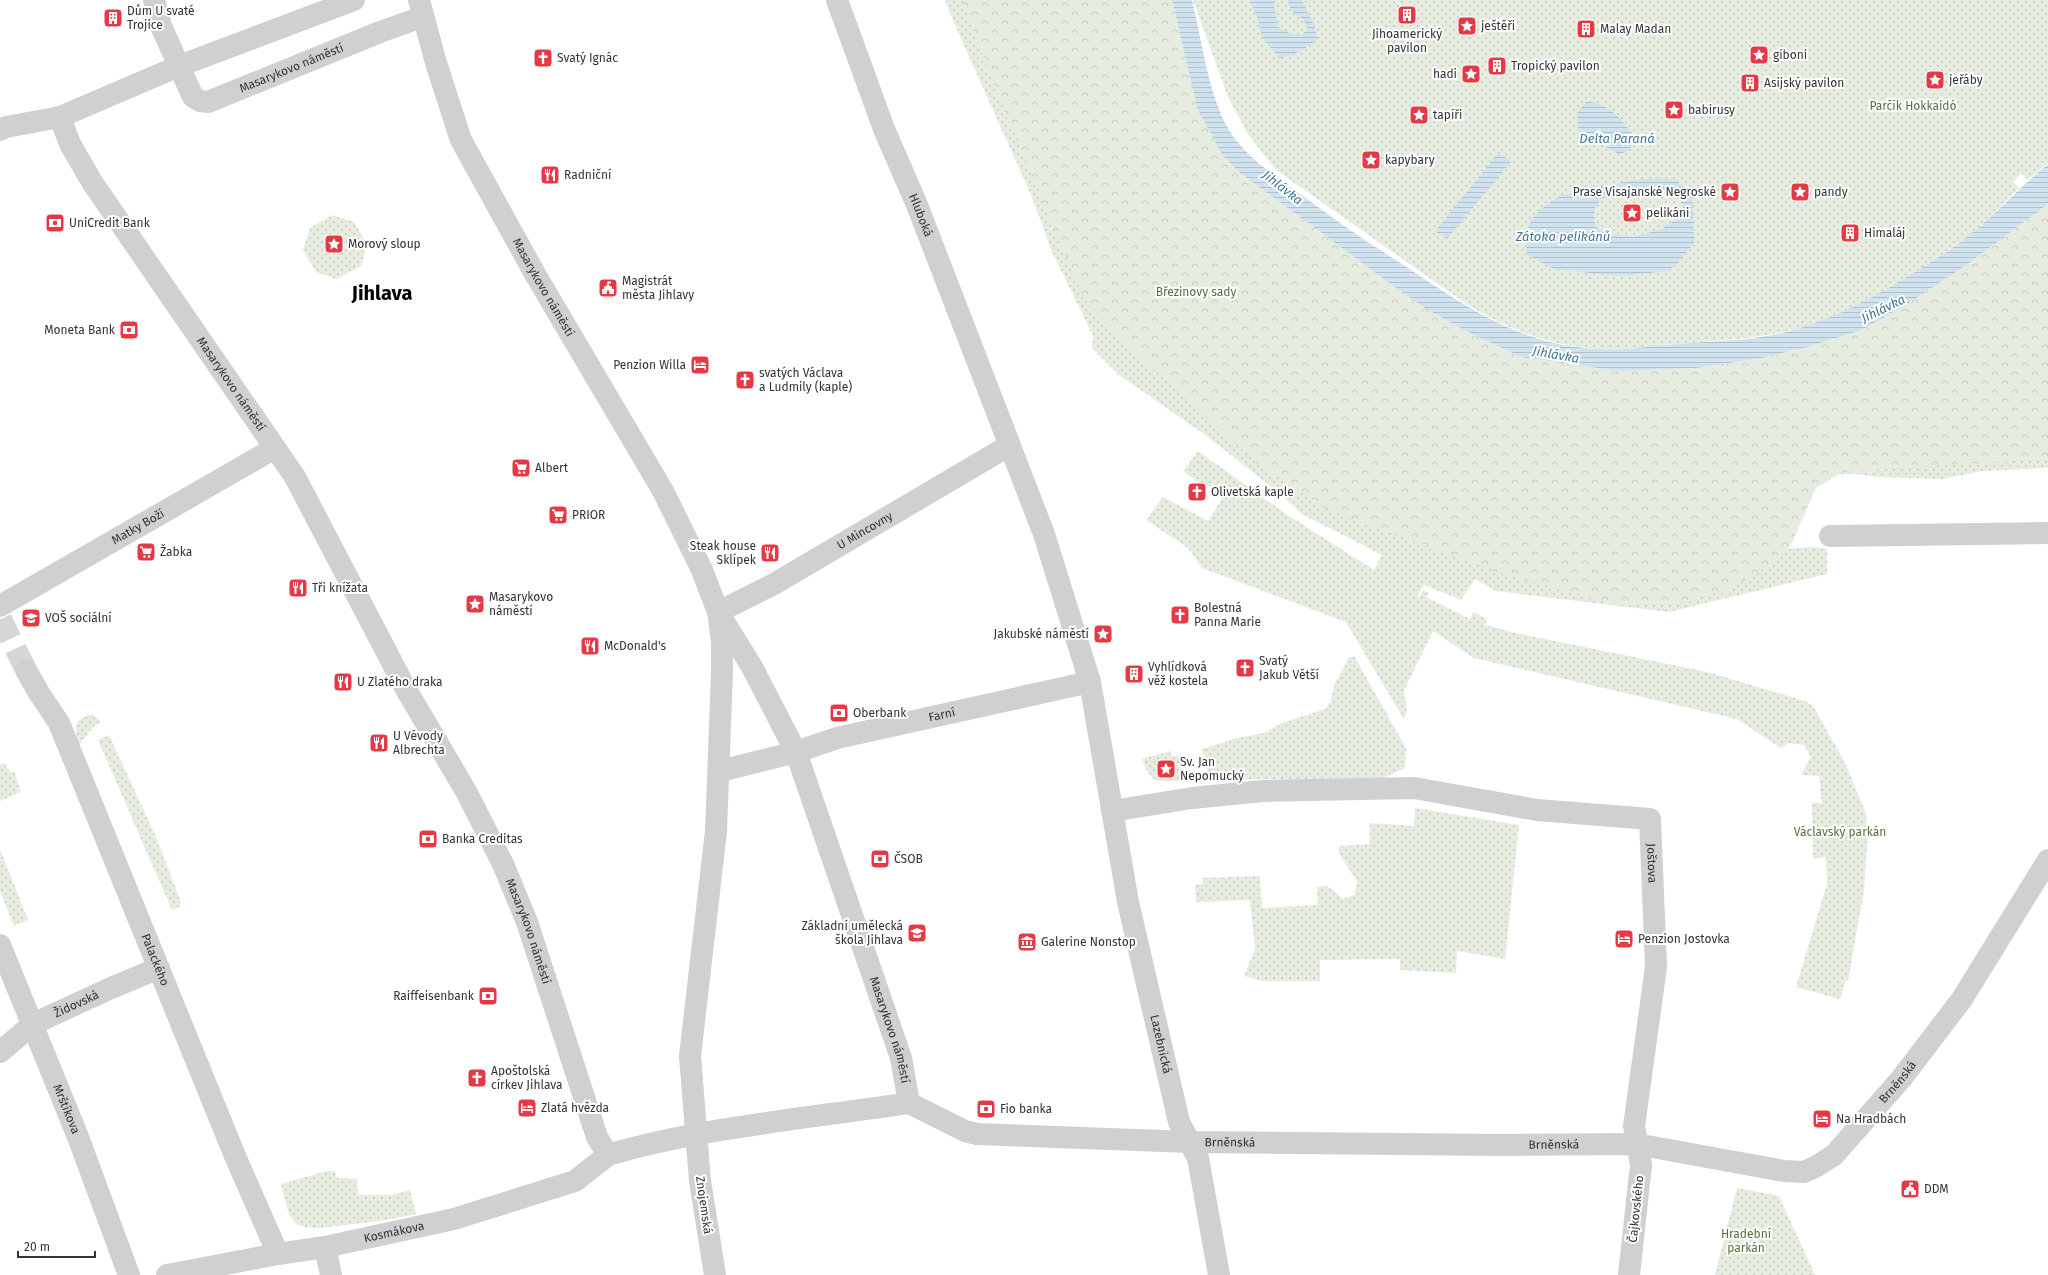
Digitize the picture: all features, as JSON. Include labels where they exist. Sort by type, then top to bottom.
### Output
[{"type":"street","name":"Masarykovo náměstí","points":[[154,0],[161,26],[193,97],[200,101],[208,102],[380,32],[421,9],[461,140],[538,280],[663,491],[702,570],[718,612],[752,667],[796,752],[901,1058],[909,1103]]},
{"type":"street","points":[[0,130],[6,127],[60,117],[179,66],[354,0]]},
{"type":"street","name":"Hluboká","points":[[837,0],[884,128],[917,205],[1044,534],[1090,682]]},
{"type":"street","name":"Masarykovo náměstí","points":[[60,117],[70,144],[92,182],[295,477],[407,691],[467,793],[503,864],[526,922],[597,1137],[608,1155]]},
{"type":"street","name":"U Mincovny","points":[[718,612],[774,584],[1007,437]]},
{"type":"street","name":"Matky Boží","points":[[0,614],[275,448]]},
{"type":"street","points":[[1830,536],[2048,533]]},
{"type":"street","name":"Masarykovo náměstí","points":[[695,1135],[690,1056],[716,831],[720,770],[722,643],[718,612]]},
{"type":"street","name":"Palackého","points":[[26,670],[60,723],[232,1149],[278,1254]]},
{"type":"street","points":[[1090,682],[1112,811]]},
{"type":"street","name":"Farní","points":[[796,752],[837,738],[1090,682]]},
{"type":"street","points":[[720,770],[796,752]]},
{"type":"street","name":"Joštova","points":[[1112,811],[1192,798],[1263,791],[1414,788],[1537,810],[1650,819],[1656,967],[1634,1126],[1636,1144]]},
{"type":"street","name":"Lazebnická","points":[[1112,811],[1128,902],[1179,1122],[1198,1158],[1219,1275]]},
{"type":"street","name":"Brněnská","points":[[909,1103],[965,1131],[977,1134],[1190,1142],[1502,1145],[1636,1144],[1784,1171],[1804,1172],[1834,1155],[1901,1079],[1962,998],[2048,860]]},
{"type":"street","name":"Mrštíkova","points":[[0,945],[78,1137],[129,1275]]},
{"type":"street","name":"Židovská","points":[[0,1052],[33,1024],[111,988],[159,968]]},
{"type":"street","points":[[608,1155],[648,1144],[695,1135],[909,1103]]},
{"type":"street","name":"Znojemská","points":[[695,1135],[700,1181],[715,1275]]},
{"type":"street","name":"Čajkovského","points":[[1629,1275],[1641,1165],[1636,1144]]},
{"type":"street","name":"Kosmákova","points":[[167,1275],[278,1254],[325,1247],[454,1219],[575,1181],[608,1155]]},
{"type":"street","points":[[325,1247],[331,1275]]},
{"type":"green space","name":"Březinovy sady","points":[[945,0],[1171,0],[1197,110],[1219,164],[1499,376],[1812,368],[2048,221],[2048,468],[1982,471],[1942,479],[1877,477],[1857,474],[1775,475],[1765,550],[1814,547],[1827,549],[1827,574],[1669,612],[1496,591],[1475,579],[1461,600],[1424,585],[1417,596],[1420,597],[1423,590],[1429,593],[1426,597],[1470,619],[1473,612],[1487,619],[1485,625],[1515,633],[1707,672],[1805,701],[1813,706],[1844,761],[1866,813],[1867,844],[1864,890],[1848,981],[1846,980],[1840,999],[1796,987],[1827,884],[1826,857],[1813,859],[1812,802],[1822,804],[1819,776],[1801,775],[1811,757],[1804,745],[1789,743],[1781,748],[1737,719],[1474,658],[1433,631],[1404,690],[1407,711],[1404,719],[1346,622],[1202,568],[1188,548],[1146,520],[1163,497],[1208,521],[1225,494],[1194,480],[1195,478],[1190,477],[1183,471],[1198,451],[1286,514],[1374,570],[1382,555],[1302,514],[1278,492],[1204,434],[1119,375],[1092,348],[1093,336],[1052,252],[1032,197]]},
{"type":"green space","name":"Březinovy sady","points":[[962,0],[1172,0],[1191,78],[1223,156],[1240,173],[1392,285],[1474,335],[1521,357],[1618,371],[1696,368],[1762,358],[1807,347],[1862,330],[1906,305],[1965,266],[2048,204],[2048,457],[2045,459],[1843,472],[1816,488],[1791,545],[1767,567],[1728,590],[1680,603],[1610,603],[1494,571],[1328,510],[1258,464],[1145,362],[1085,301],[990,76]]},
{"type":"green space","name":"Parčík Hokkaidó","points":[[1193,0],[2048,0],[2048,163],[2028,180],[2021,173],[2013,182],[2019,188],[1975,230],[1948,251],[1896,284],[1864,302],[1815,324],[1779,333],[1753,337],[1666,344],[1627,349],[1604,349],[1562,344],[1542,339],[1503,324],[1465,303],[1275,169],[1248,134],[1228,97]]},
{"type":"green space","points":[[332,215],[354,222],[367,244],[361,266],[336,279],[316,272],[303,250],[310,228]]},
{"type":"green space","points":[[1354,656],[1406,748],[1405,768],[1383,778],[1210,780],[1202,749],[1237,738],[1264,733],[1282,723],[1325,709],[1330,703],[1334,684],[1348,658]]},
{"type":"green space","points":[[87,715],[93,715],[101,722],[93,727],[79,745],[76,736],[78,721]]},
{"type":"green space","points":[[109,735],[156,837],[181,902],[179,907],[172,910],[98,740]]},
{"type":"green space","points":[[1170,751],[1172,757],[1178,755],[1185,781],[1157,780],[1149,774],[1145,768],[1142,759]]},
{"type":"green space","points":[[4,763],[11,773],[14,771],[21,792],[0,801],[0,765]]},
{"type":"green space","points":[[1415,808],[1519,825],[1505,959],[1457,951],[1456,973],[1400,970],[1400,959],[1320,960],[1320,981],[1262,981],[1244,976],[1255,949],[1250,900],[1196,902],[1195,885],[1203,884],[1202,878],[1260,876],[1262,908],[1318,905],[1317,887],[1326,886],[1332,889],[1343,899],[1354,895],[1357,882],[1339,853],[1339,846],[1370,844],[1370,823],[1414,826]]},
{"type":"green space","points":[[0,849],[28,920],[14,926],[0,891]]},
{"type":"green space","points":[[327,1171],[335,1171],[337,1178],[357,1179],[358,1195],[392,1195],[410,1190],[416,1214],[386,1220],[321,1228],[305,1227],[296,1224],[289,1215],[281,1184]]},
{"type":"green space","name":"Hradební parkán","points":[[1737,1188],[1779,1196],[1815,1275],[1715,1275]]},
{"type":"water","name":"Jihlávka","points":[[1172,0],[1192,0],[1206,64],[1219,110],[1234,137],[1255,160],[1280,180],[1351,231],[1442,291],[1482,315],[1524,334],[1546,341],[1586,348],[1626,349],[1669,344],[1756,338],[1782,333],[1816,323],[1864,302],[1947,252],[1978,228],[2048,164],[2048,204],[1965,266],[1906,305],[1862,330],[1807,347],[1762,358],[1696,368],[1618,371],[1521,357],[1474,335],[1428,310],[1240,173],[1223,156],[1198,110]]},
{"type":"water","points":[[1250,0],[1273,0],[1278,27],[1289,33],[1301,36],[1307,30],[1306,25],[1289,6],[1288,0],[1302,0],[1313,23],[1318,38],[1309,46],[1300,51],[1279,58],[1262,37],[1258,20]]},
{"type":"water","name":"Delta Paraná","points":[[1586,102],[1608,108],[1620,119],[1635,137],[1632,146],[1628,150],[1620,154],[1607,148],[1604,143],[1601,129],[1599,128],[1589,138],[1578,131],[1577,113]]},
{"type":"water","points":[[1499,152],[1511,162],[1447,239],[1435,231]]},
{"type":"water","name":"Zátoka pelikánů","points":[[1659,178],[1675,180],[1692,194],[1694,243],[1677,264],[1667,271],[1621,276],[1554,269],[1527,255],[1526,236],[1529,225],[1540,210],[1551,202],[1560,196],[1629,181]],"holes":[[[1644,189],[1671,191],[1680,196],[1683,207],[1677,219],[1662,229],[1633,237],[1608,234],[1596,227],[1594,215],[1596,206],[1602,199],[1611,194]]]},
{"type":"tunnel","points":[[1,619],[26,670]]},
{"type":"place","name":"Jihoamerický pavilon","points":[[1407,15]]},
{"type":"place","name":"Dům U svaté Trojice","points":[[113,18]]},
{"type":"place","name":"ještěři","points":[[1467,26]]},
{"type":"place","name":"Malay Madan","points":[[1586,29]]},
{"type":"place","name":"giboni","points":[[1759,55]]},
{"type":"place","name":"Svatý Ignác","points":[[543,58]]},
{"type":"place","name":"Tropický pavilon","points":[[1497,66]]},
{"type":"place","name":"hadi","points":[[1471,74]]},
{"type":"place","name":"jeřáby","points":[[1935,80]]},
{"type":"place","name":"Asijský pavilon","points":[[1750,83]]},
{"type":"place","name":"babirusy","points":[[1674,110]]},
{"type":"place","name":"tapíři","points":[[1419,115]]},
{"type":"place","name":"kapybary","points":[[1371,160]]},
{"type":"place","name":"Radniční","points":[[550,175]]},
{"type":"place","name":"Prase Visajanské Negroské","points":[[1730,192]]},
{"type":"place","name":"pandy","points":[[1800,192]]},
{"type":"place","name":"pelikáni","points":[[1632,213]]},
{"type":"place","name":"UniCredit Bank","points":[[55,223]]},
{"type":"place","name":"Himaláj","points":[[1850,233]]},
{"type":"place","name":"Morový sloup","points":[[334,244]]},
{"type":"place","name":"Magistrát města Jihlavy","points":[[608,288]]},
{"type":"place","name":"Moneta Bank","points":[[129,330]]},
{"type":"place","name":"Penzion Willa","points":[[700,365]]},
{"type":"place","name":"svatých Václava a Ludmily (kaple)","points":[[745,380]]},
{"type":"place","name":"Albert","points":[[521,468]]},
{"type":"place","name":"Olivetská kaple","points":[[1197,492]]},
{"type":"place","name":"PRIOR","points":[[558,515]]},
{"type":"place","name":"Žabka","points":[[146,552]]},
{"type":"place","name":"Steak house Sklípek","points":[[770,553]]},
{"type":"place","name":"Tři knížata","points":[[298,588]]},
{"type":"place","name":"Masarykovo náměstí","points":[[475,604]]},
{"type":"place","name":"Bolestná Panna Marie","points":[[1180,615]]},
{"type":"place","name":"VOŠ sociální","points":[[31,618]]},
{"type":"place","name":"Jakubské náměstí","points":[[1103,634]]},
{"type":"place","name":"McDonald's","points":[[590,646]]},
{"type":"place","name":"Svatý Jakub Větší","points":[[1245,668]]},
{"type":"place","name":"Vyhlídková věž kostela","points":[[1134,674]]},
{"type":"place","name":"U Zlatého draka","points":[[343,682]]},
{"type":"place","name":"Oberbank","points":[[839,713]]},
{"type":"place","name":"U Vévody Albrechta","points":[[379,743]]},
{"type":"place","name":"Sv. Jan Nepomucký","points":[[1166,769]]},
{"type":"place","name":"Banka Creditas","points":[[428,839]]},
{"type":"place","name":"ČSOB","points":[[880,859]]},
{"type":"place","name":"Základní umělecká škola Jihlava","points":[[917,933]]},
{"type":"place","name":"Penzion Jostovka","points":[[1624,939]]},
{"type":"place","name":"Galerine Nonstop","points":[[1027,942]]},
{"type":"place","name":"Raiffeisenbank","points":[[488,996]]},
{"type":"place","name":"Apoštolská církev Jihlava","points":[[477,1078]]},
{"type":"place","name":"Zlatá hvězda","points":[[527,1108]]},
{"type":"place","name":"Fio banka","points":[[986,1109]]},
{"type":"place","name":"Na Hradbách","points":[[1822,1119]]},
{"type":"place","name":"DDM","points":[[1910,1189]]},
{"type":"district","name":"Jihlava","points":[[382,293]]},
{"type":"park label","name":"Václavský parkán","points":[[1840,832]]}]
